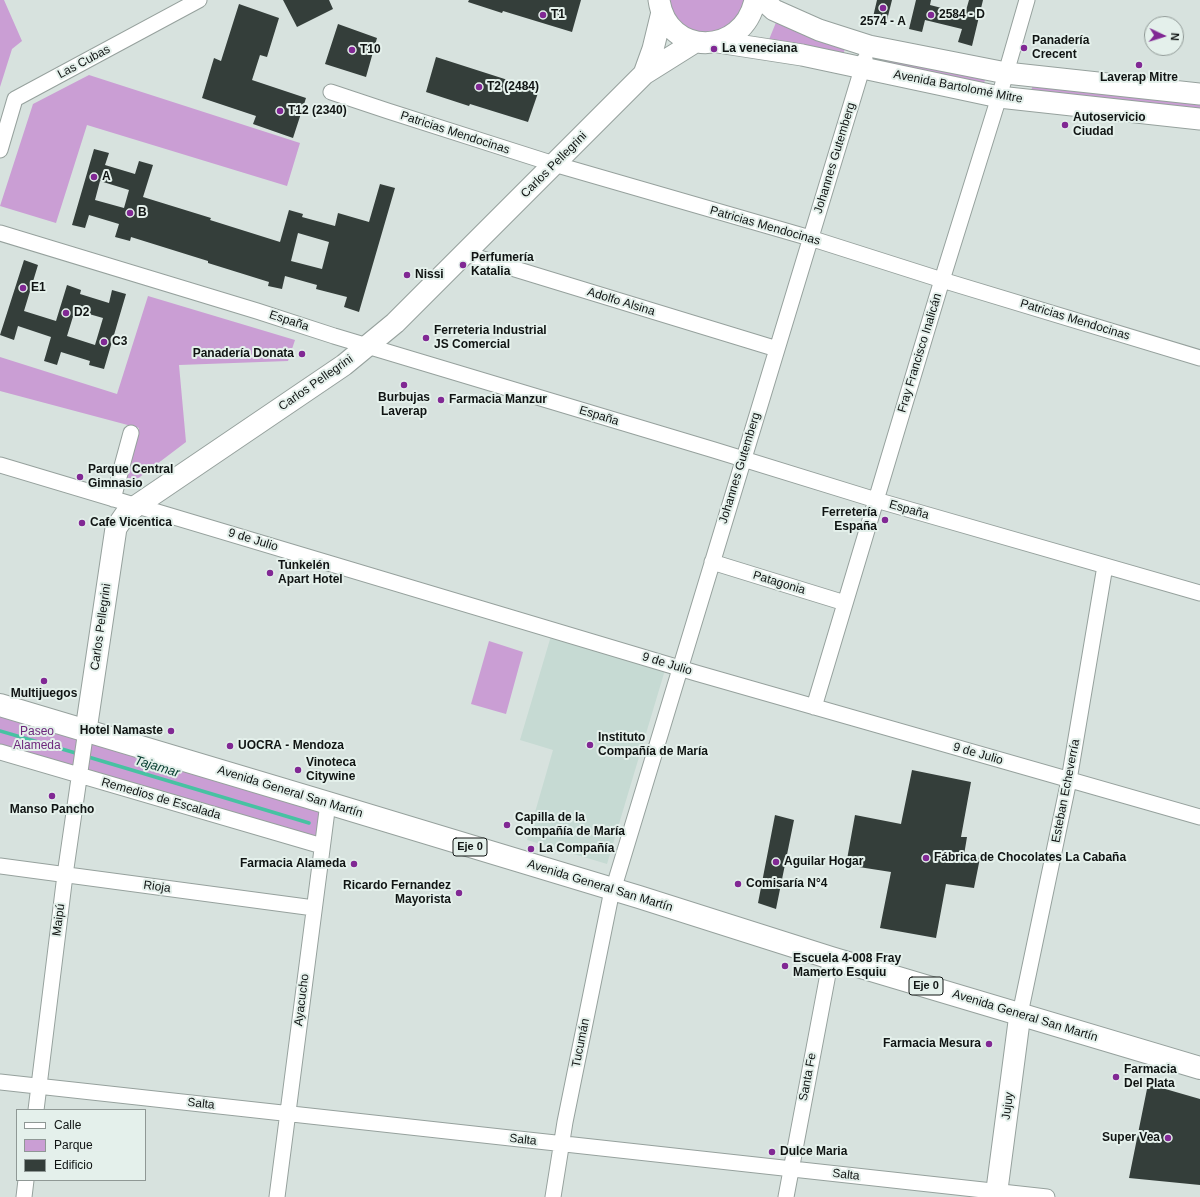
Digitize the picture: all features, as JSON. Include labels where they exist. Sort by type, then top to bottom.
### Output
[{"type":"main road","name":"Avenida General San Martín","points":[[0,705],[328,803],[831,958],[1200,1068]]},
{"type":"street","name":"Las Cubas","points":[[0,150],[16,99],[199,0]]},
{"type":"street","points":[[718,42],[730,37],[741,29],[749,18],[755,0]]},
{"type":"street","name":"Avenida Bartolomé Mitre","points":[[763,0],[774,10],[819,30],[869,46],[1006,73],[1200,94]]},
{"type":"street","name":"Fray Francisco Inalicán","points":[[814,707],[1027,0]]},
{"type":"street","points":[[659,5],[668,24],[678,33],[695,42]]},
{"type":"street","name":"Carlos Pellegrini","points":[[644,74],[653,48],[659,5]]},
{"type":"street","name":"Avenida Bartolomé Mitre","points":[[695,42],[718,42],[802,55],[999,97],[1200,119]]},
{"type":"street","name":"Carlos Pellegrini","points":[[86,730],[116,528],[125,516],[136,506],[337,369],[368,346],[395,323],[466,254],[644,74],[695,42]]},
{"type":"street","name":"Johannes Gutemberg","points":[[613,890],[869,46]]},
{"type":"street","name":"Patricias Mendocinas","points":[[331,92],[554,164],[810,238],[942,280],[1200,358]]},
{"type":"street","name":"España","points":[[0,233],[876,500],[1200,593]]},
{"type":"street","name":"Adolfo Alsina","points":[[466,254],[777,349]]},
{"type":"street","points":[[0,465],[113,499],[131,433]]},
{"type":"street","name":"9 de Julio","points":[[113,499],[680,668],[1069,780],[1200,816]]},
{"type":"street","name":"Patagonia","points":[[712,562],[845,603]]},
{"type":"street","name":"Esteban Echeverría","points":[[1020,1014],[1069,780],[1105,566]]},
{"type":"street","name":"Maipú","points":[[36,1109],[65,875],[86,730]]},
{"type":"street","name":"Remedios de Escalada","points":[[0,752],[322,846]]},
{"type":"street","name":"Ayacucho","points":[[277,1197],[328,803]]},
{"type":"street","name":"Rioja","points":[[0,866],[314,908]]},
{"type":"street","name":"Tucumán","points":[[553,1197],[562,1144],[613,890]]},
{"type":"street","name":"Santa Fe","points":[[786,1197],[790,1168],[831,958]]},
{"type":"street","name":"Jujuy","points":[[996,1194],[1020,1014]]},
{"type":"street","name":"Salta","points":[[0,1082],[790,1168],[996,1194],[1047,1197]]},
{"type":"street","points":[[24,1197],[26,1181]]},
{"type":"shaded area","name":"Instituto Compañía de María","points":[[551,636],[665,670],[607,864],[527,840],[553,750],[520,740]]},
{"type":"green space","points":[[0,0],[4,0],[22,41],[12,49],[0,87]]},
{"type":"green space","points":[[668,0],[745,0],[740,14],[720,32],[707,34],[694,32],[683,26],[674,17]]},
{"type":"green space","points":[[777,20],[845,48],[843,56],[768,42]]},
{"type":"green space","points":[[884,57],[986,77],[983,86],[883,64]]},
{"type":"green space","points":[[89,75],[300,143],[287,186],[87,125],[56,223],[0,206],[33,104]]},
{"type":"green space","points":[[1033,84],[1200,102],[1200,112],[1030,95]]},
{"type":"green space","points":[[148,296],[295,340],[288,361],[179,365],[186,442],[120,492],[139,428],[0,391],[0,357],[117,394]]},
{"type":"green space","points":[[489,641],[523,652],[506,714],[471,704]]},
{"type":"green space","name":"Paseo Alameda","points":[[0,705],[328,803],[322,846],[0,752]]},
{"type":"building","points":[[283,0],[329,0],[333,9],[297,27]]},
{"type":"building","name":"T1","points":[[469,0],[581,0],[572,32],[503,11],[502,13],[468,2]]},
{"type":"building","name":"2574 - A","points":[[877,0],[892,0],[887,20],[873,17]]},
{"type":"building","points":[[916,0],[931,0],[930,5],[965,14],[969,0],[983,0],[972,46],[958,42],[962,29],[925,20],[922,32],[909,29]]},
{"type":"building","points":[[239,4],[279,18],[267,57],[260,55],[252,80],[306,98],[293,138],[253,124],[256,116],[202,98],[214,58],[221,61]]},
{"type":"building","name":"T10","points":[[338,24],[377,38],[366,77],[325,64]]},
{"type":"building","name":"T2 (2484)","points":[[436,57],[539,90],[528,122],[470,104],[469,106],[426,92]]},
{"type":"building","points":[[94,149],[109,153],[105,165],[135,174],[139,161],[153,165],[143,197],[211,218],[210,220],[280,242],[289,210],[303,214],[302,217],[335,226],[338,213],[369,222],[380,184],[395,188],[359,312],[344,307],[347,297],[316,289],[317,285],[285,276],[282,289],[268,286],[269,282],[208,263],[208,261],[131,237],[130,241],[115,237],[119,224],[89,215],[85,228],[72,225]],"holes":[[[100,181],[129,190],[124,208],[95,200]],[[298,233],[329,242],[322,269],[291,261]]]},
{"type":"building","points":[[24,260],[38,265],[24,311],[56,321],[67,285],[81,290],[80,294],[109,303],[112,290],[126,294],[104,369],[89,365],[90,361],[61,352],[57,365],[44,361],[51,337],[18,326],[14,340],[0,335]],"holes":[[[75,310],[103,318],[95,345],[67,336]]]},
{"type":"building","points":[[912,770],[971,782],[961,837],[967,837],[964,855],[980,858],[974,888],[946,884],[936,938],[880,928],[891,872],[846,865],[855,815],[901,824]]},
{"type":"building","name":"Aguilar Hogar","points":[[775,815],[794,820],[776,909],[758,903]]},
{"type":"building","name":"Super Vea","points":[[1148,1084],[1200,1099],[1200,1185],[1129,1178]]},
{"type":"waterway","name":"Tajamar","points":[[0,731],[79,754]]},
{"type":"waterway","name":"Tajamar","points":[[85,756],[309,823]]},
{"type":"place","name":"2574 - A","points":[[883,8]]},
{"type":"place","name":"T1","points":[[543,15]]},
{"type":"place","name":"2584 - D","points":[[931,15]]},
{"type":"place","name":"Panadería Crecent","points":[[1024,48]]},
{"type":"place","name":"La veneciana","points":[[714,49]]},
{"type":"place","name":"T10","points":[[352,50]]},
{"type":"place","name":"Laverap Mitre","points":[[1139,65]]},
{"type":"place","name":"T2 (2484)","points":[[479,87]]},
{"type":"place","name":"T12 (2340)","points":[[280,111]]},
{"type":"place","name":"Autoservicio Ciudad","points":[[1065,125]]},
{"type":"place","name":"A","points":[[94,177]]},
{"type":"place","name":"B","points":[[130,213]]},
{"type":"place","name":"Perfumería Katalia","points":[[463,265]]},
{"type":"place","name":"Nissi","points":[[407,275]]},
{"type":"place","name":"E1","points":[[23,288]]},
{"type":"place","name":"D2","points":[[66,313]]},
{"type":"place","name":"Ferreteria Industrial JS Comercial","points":[[426,338]]},
{"type":"place","name":"C3","points":[[104,342]]},
{"type":"place","name":"Panadería Donata","points":[[302,354]]},
{"type":"place","name":"Burbujas Laverap","points":[[404,385]]},
{"type":"place","name":"Farmacia Manzur","points":[[441,400]]},
{"type":"place","name":"Parque Central Gimnasio","points":[[80,477]]},
{"type":"place","name":"Ferretería España","points":[[885,520]]},
{"type":"place","name":"Cafe Vicentica","points":[[82,523]]},
{"type":"place","name":"Tunkelén Apart Hotel","points":[[270,573]]},
{"type":"place","name":"Multijuegos","points":[[44,681]]},
{"type":"place","name":"Hotel Namaste","points":[[171,731]]},
{"type":"place","name":"Instituto Compañía de María","points":[[590,745]]},
{"type":"place","name":"UOCRA - Mendoza","points":[[230,746]]},
{"type":"place","name":"Vinoteca Citywine","points":[[298,770]]},
{"type":"place","name":"Manso Pancho","points":[[52,796]]},
{"type":"place","name":"Capilla de la Compañía de María","points":[[507,825]]},
{"type":"place","name":"La Compañía","points":[[531,849]]},
{"type":"place","name":"Fábrica de Chocolates La Cabaña","points":[[926,858]]},
{"type":"place","name":"Aguilar Hogar","points":[[776,862]]},
{"type":"place","name":"Farmacia Alameda","points":[[354,864]]},
{"type":"place","name":"Comisaría N°4","points":[[738,884]]},
{"type":"place","name":"Ricardo Fernandez Mayorista","points":[[459,893]]},
{"type":"place","name":"Escuela 4-008 Fray Mamerto Esquiu","points":[[785,966]]},
{"type":"place","name":"Farmacia Mesura","points":[[989,1044]]},
{"type":"place","name":"Farmacia Del Plata","points":[[1116,1077]]},
{"type":"place","name":"Super Vea","points":[[1168,1138]]},
{"type":"place","name":"Dulce Maria","points":[[772,1152]]}]
